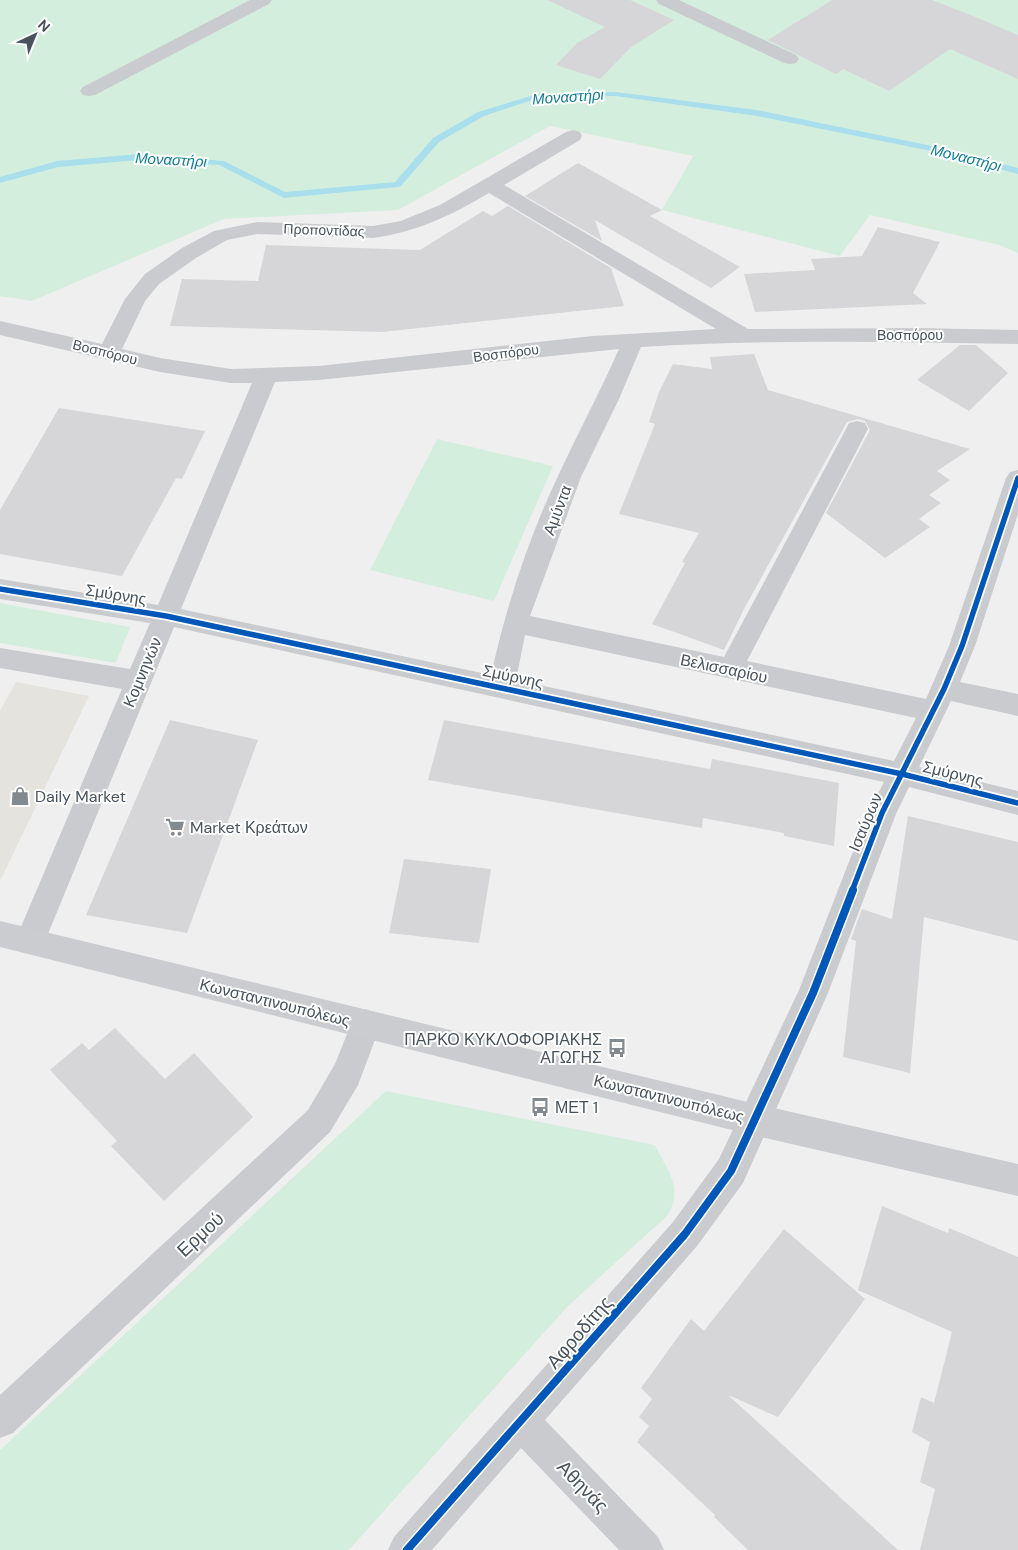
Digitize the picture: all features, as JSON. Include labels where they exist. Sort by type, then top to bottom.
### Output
[{"type":"main road","name":"Κωνσταντινουπόλεως","points":[[0,934],[756,1120],[1018,1180]]},
{"type":"street","points":[[89,91],[263,0]]},
{"type":"street","points":[[665,0],[790,59]]},
{"type":"street","name":"Προποντίδας","points":[[109,353],[136,299],[152,279],[189,253],[221,235],[257,228],[360,232],[390,230],[426,220],[573,136]]},
{"type":"street","points":[[490,185],[745,336]]},
{"type":"street","name":"Βοσπόρου","points":[[0,328],[195,372],[231,376],[266,376],[364,369],[633,340],[745,336],[916,335],[1018,337]]},
{"type":"street","name":"Αμύντα","points":[[502,687],[515,623],[522,600],[570,477],[615,385],[633,340]]},
{"type":"street","name":"Κομνηνών","points":[[30,941],[266,376]]},
{"type":"street","points":[[730,669],[857,429]]},
{"type":"street","name":"Ισαύρων","points":[[756,1120],[813,993],[882,813],[938,700],[965,638],[1018,478]]},
{"type":"street","name":"Σμύρνης","points":[[0,588],[166,616],[902,774],[1018,803]]},
{"type":"street","name":"Βελισσαρίου","points":[[515,623],[730,669],[938,700],[1018,705]]},
{"type":"street","points":[[0,658],[138,681]]},
{"type":"street","name":"Ερμού","points":[[0,1420],[319,1121],[332,1104],[348,1076],[366,1024]]},
{"type":"street","name":"Αφροδίτης","points":[[407,1550],[708,1205],[731,1171],[756,1120]]},
{"type":"street","name":"Αθηνάς","points":[[521,1421],[645,1550]]},
{"type":"shaded area","name":"Daily Market","points":[[16,682],[89,696],[0,881],[0,711]]},
{"type":"green space","points":[[0,0],[1018,0],[1018,253],[999,245],[870,215],[840,256],[662,210],[693,156],[550,126],[398,210],[224,219],[32,301],[0,296]]},
{"type":"green space","points":[[437,439],[553,466],[494,601],[370,570]]},
{"type":"green space","points":[[0,603],[130,627],[116,663],[0,643]]},
{"type":"green space","points":[[386,1091],[655,1145],[672,1180],[674,1197],[672,1206],[667,1216],[568,1306],[349,1550],[0,1550],[0,1450]]},
{"type":"building","points":[[547,0],[630,0],[674,20],[631,47],[600,79],[556,65],[577,43],[605,27]]},
{"type":"building","points":[[832,0],[932,0],[1018,35],[1018,79],[950,49],[889,91],[843,69],[836,74],[768,40]]},
{"type":"building","points":[[578,163],[662,210],[650,216],[740,267],[711,288],[595,220],[602,241],[525,196]]},
{"type":"building","points":[[508,206],[611,268],[624,306],[382,332],[170,326],[182,279],[258,281],[266,245],[420,250],[483,211],[492,216]]},
{"type":"building","points":[[878,227],[940,242],[913,293],[927,304],[755,312],[744,274],[815,270],[811,259],[862,256]]},
{"type":"building","points":[[960,345],[976,345],[1008,373],[969,411],[917,380]]},
{"type":"building","points":[[754,354],[768,390],[970,449],[937,471],[950,480],[929,495],[941,503],[919,519],[930,527],[885,558],[826,513],[870,430],[865,421],[857,419],[847,422],[744,609],[724,650],[652,624],[685,563],[682,562],[699,533],[619,514],[655,424],[649,422],[659,392],[673,364],[712,369],[710,357]]},
{"type":"building","points":[[59,408],[205,431],[182,479],[176,478],[122,576],[0,554],[0,510]]},
{"type":"building","name":"Market Κρεάτων","points":[[170,720],[258,740],[187,933],[86,915]]},
{"type":"building","points":[[444,720],[710,769],[712,759],[839,783],[834,846],[784,836],[784,833],[703,818],[702,828],[428,780]]},
{"type":"building","points":[[908,816],[1018,842],[1018,941],[924,917],[910,1073],[843,1057],[856,941],[851,939],[862,909],[892,919]]},
{"type":"building","points":[[404,859],[491,869],[479,943],[389,933]]},
{"type":"building","points":[[115,1028],[165,1079],[194,1053],[253,1117],[164,1201],[111,1146],[117,1141],[50,1070],[82,1043],[89,1050]]},
{"type":"building","points":[[882,1206],[948,1233],[949,1228],[1018,1257],[1018,1550],[920,1550],[935,1489],[920,1482],[930,1442],[912,1432],[921,1397],[934,1403],[952,1332],[858,1290]]},
{"type":"building","points":[[784,1229],[865,1299],[778,1417],[728,1395],[898,1550],[748,1550],[714,1517],[715,1515],[637,1442],[649,1426],[639,1417],[652,1399],[641,1388],[691,1319],[704,1331]]},
{"type":"waterway","name":"Μοναστήρι","points":[[0,180],[57,164],[139,157],[221,163],[284,195],[398,184],[436,140],[481,114],[537,96],[616,94],[757,113],[942,151],[1018,171]]},
{"type":"cycle path","points":[[407,1550],[685,1234],[731,1171],[813,993],[882,813],[944,689],[962,646],[1018,478]]},
{"type":"cycle path","points":[[0,589],[166,616],[902,774],[1018,803]]},
{"type":"place","name":"Daily Market","points":[[20,796]]},
{"type":"place","name":"Market Κρεάτων","points":[[175,827]]},
{"type":"place","name":"ΠΑΡΚΟ ΚΥΚΛΟΦΟΡΙΑΚΗΣ ΑΓΩΓΗΣ","points":[[617,1048]]},
{"type":"place","name":"ΜΕΤ 1","points":[[540,1107]]}]
